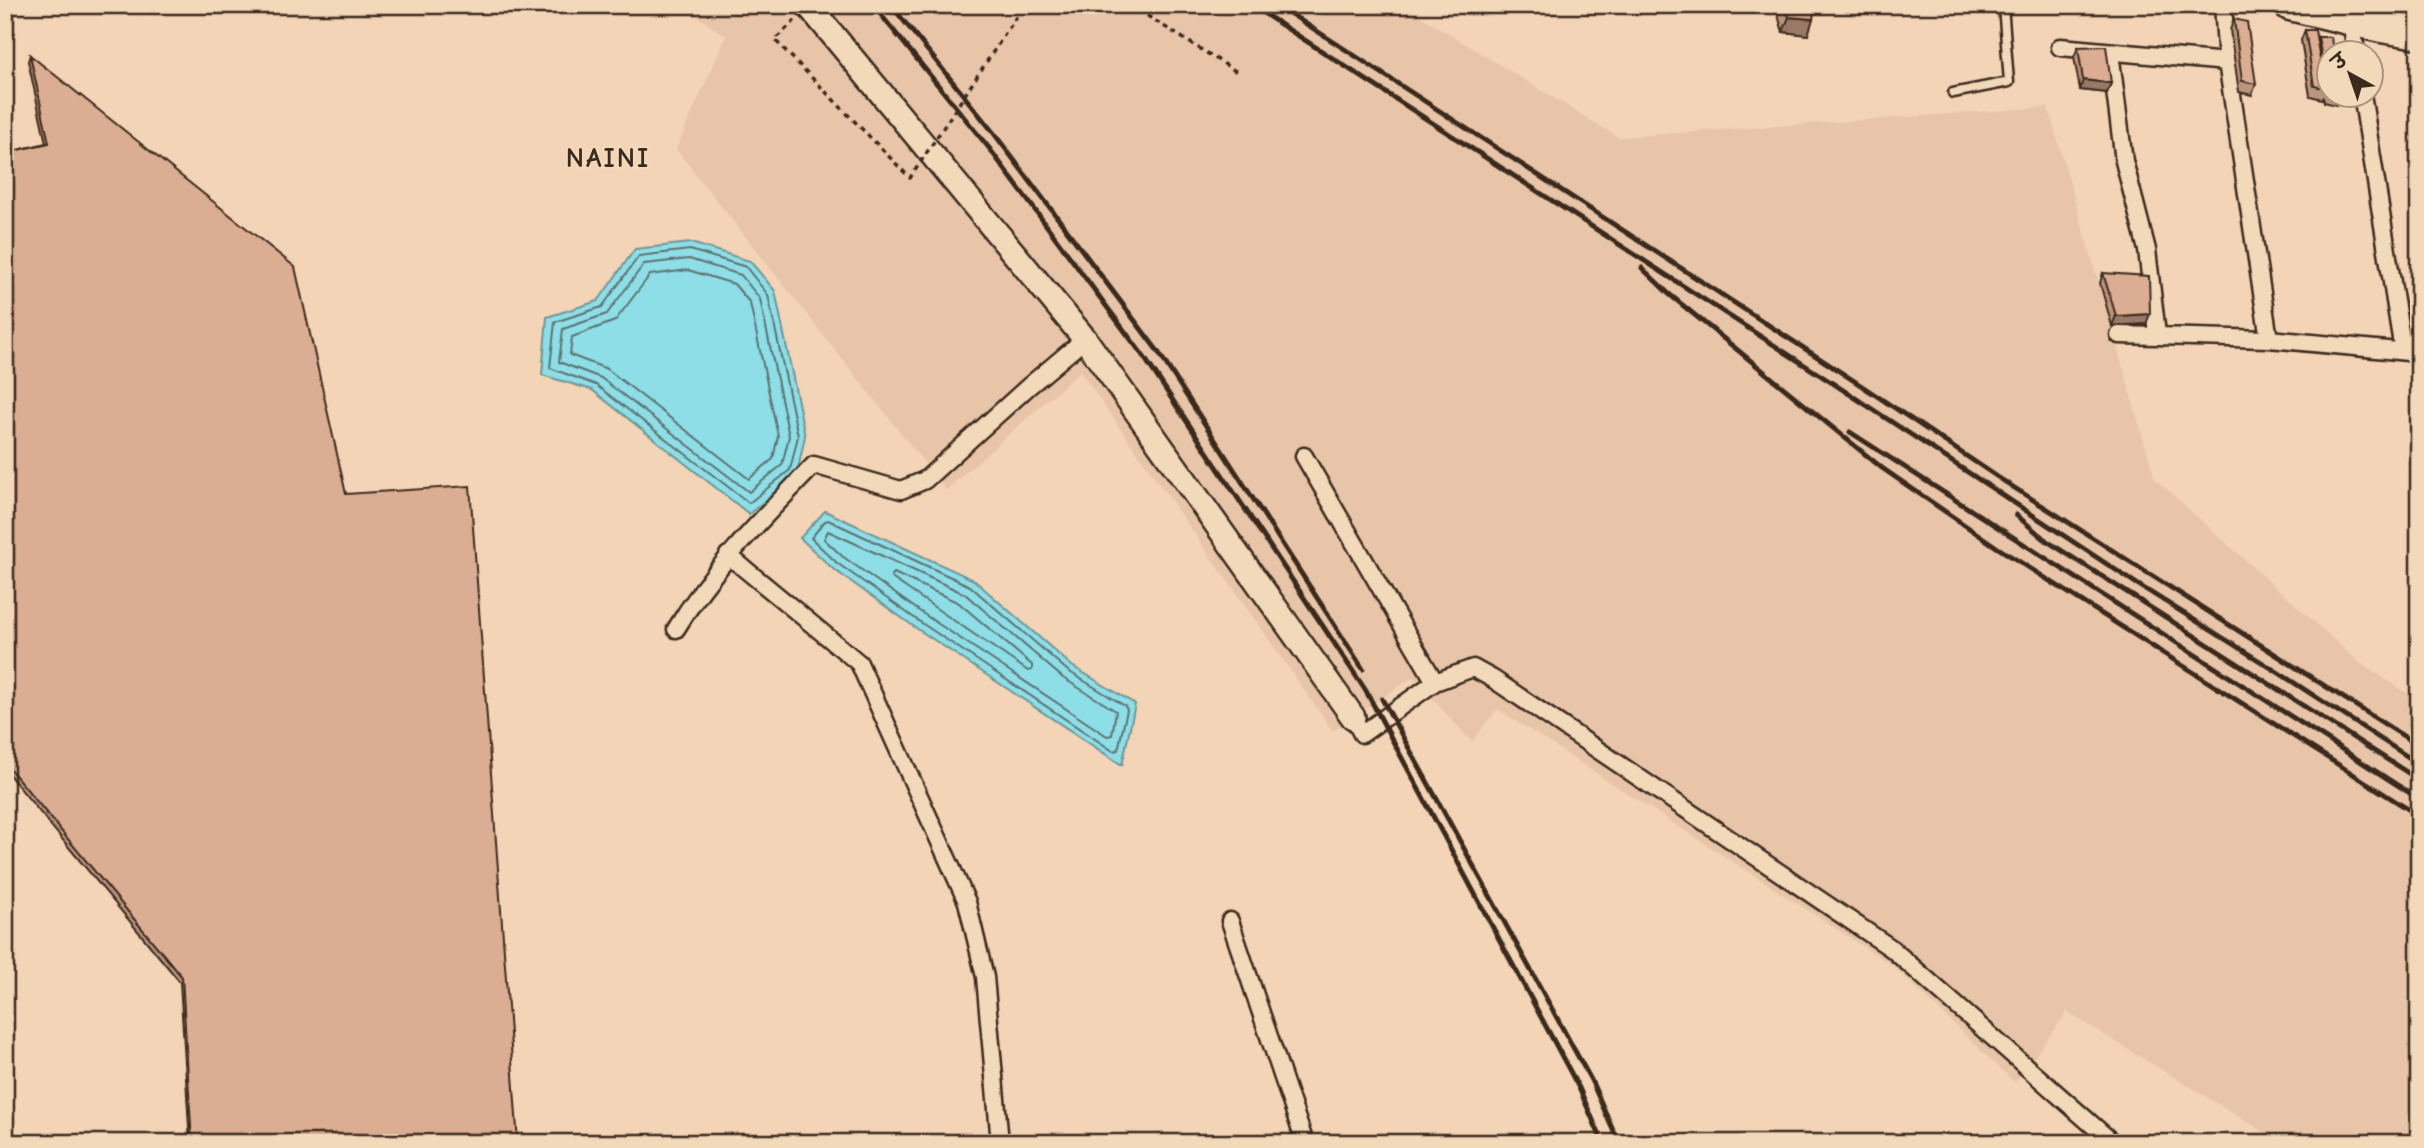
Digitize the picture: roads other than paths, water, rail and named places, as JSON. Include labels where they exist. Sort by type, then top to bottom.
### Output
[{"type":"highway","points":[[2290,5],[2419,33]]},
{"type":"street","points":[[2223,5],[2227,62],[2269,339]]},
{"type":"street","points":[[808,6],[1085,339],[1362,734],[1435,682],[1473,668],[1891,948],[2113,1143]]},
{"type":"street","points":[[2351,20],[2354,38]]},
{"type":"street","points":[[2060,47],[2227,62]]},
{"type":"street","points":[[2110,52],[2124,161],[2147,250],[2157,334]]},
{"type":"street","points":[[2119,335],[2269,339],[2411,352],[2365,108]]},
{"type":"street","points":[[676,629],[691,604],[728,555],[814,465],[901,490],[925,480],[1085,339]]},
{"type":"street","points":[[1304,456],[1435,682]]},
{"type":"street","points":[[728,555],[859,663],[967,902],[985,977],[1000,1143]]},
{"type":"street","points":[[1230,921],[1305,1143]]},
{"type":"lane","points":[[1953,93],[2009,82],[2003,5]]},
{"type":"water","points":[[691,243],[750,261],[775,291],[805,436],[797,474],[749,514],[592,390],[542,375],[547,317],[598,301],[635,249]]},
{"type":"water","points":[[825,511],[974,580],[1072,666],[1135,704],[1122,765],[916,628],[832,568],[800,538]]},
{"type":"railway","points":[[873,5],[989,148],[1144,357],[1366,691],[1579,1088],[1603,1143]]},
{"type":"railway","points":[[891,5],[993,132],[1157,350],[1363,669]]},
{"type":"railway","points":[[1251,5],[2137,584],[2419,764]]},
{"type":"railway","points":[[1277,5],[1999,478],[2419,746]]},
{"type":"railway","points":[[1642,268],[1669,294],[1882,468],[1998,548],[2419,816]]},
{"type":"railway","points":[[1850,432],[2419,799]]},
{"type":"railway","points":[[2016,515],[2047,541],[2419,780]]},
{"type":"railway","points":[[1382,699],[1591,1080],[1619,1143]]},
{"type":"district","name":"NAINI","points":[[608,158]]}]
